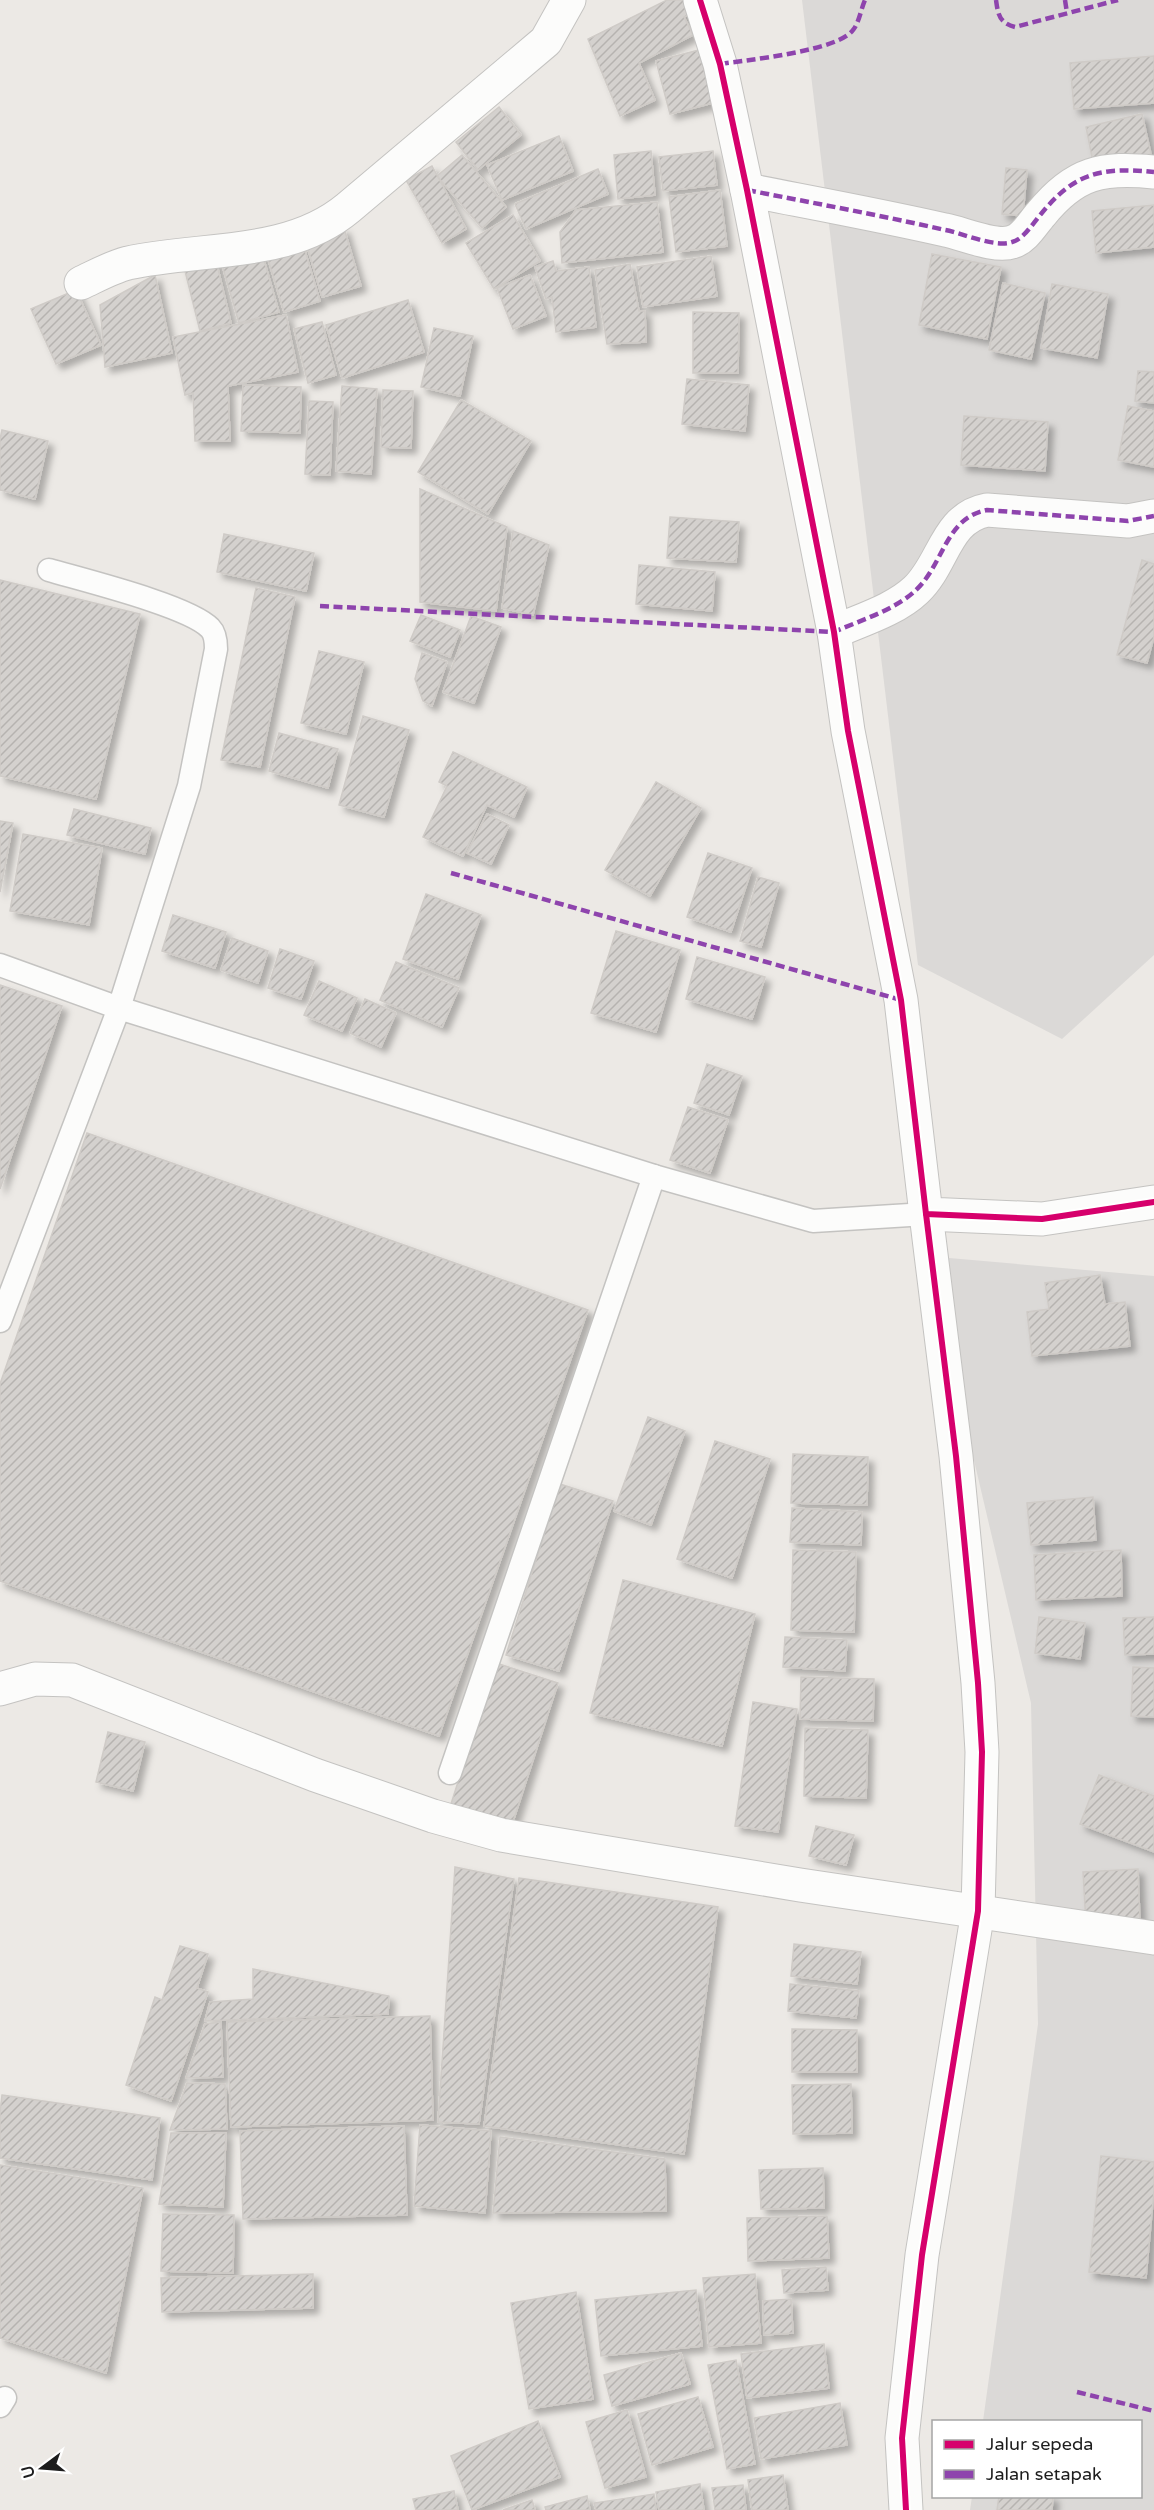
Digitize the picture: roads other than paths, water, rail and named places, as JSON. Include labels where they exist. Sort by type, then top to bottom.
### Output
[{"type":"street","points":[[81,283],[127,264],[254,246],[303,234],[328,222],[344,212],[546,41],[569,0]]},
{"type":"street","points":[[700,0],[720,64],[747,190],[834,632],[848,731],[901,1000],[956,1456],[978,1683],[982,1752],[978,1911],[922,2255],[902,2438],[906,2510]]},
{"type":"street","points":[[747,190],[880,216],[991,242],[1012,242],[1029,230],[1054,199],[1079,179],[1125,169],[1154,171]]},
{"type":"street","points":[[834,632],[902,601],[916,590],[930,575],[952,532],[972,513],[987,510],[1128,521],[1154,516]]},
{"type":"street","points":[[926,1214],[1042,1219],[1154,1202]]},
{"type":"street","points":[[0,1689],[34,1679],[72,1680],[315,1775],[433,1816],[501,1835],[800,1885],[1154,1938]]},
{"type":"lane","points":[[0,1321],[119,1008],[189,786],[216,649],[215,638],[210,628],[179,610],[49,570]]},
{"type":"lane","points":[[0,965],[119,1008],[654,1176],[813,1221],[926,1214]]},
{"type":"lane","points":[[450,1773],[654,1176]]}]
